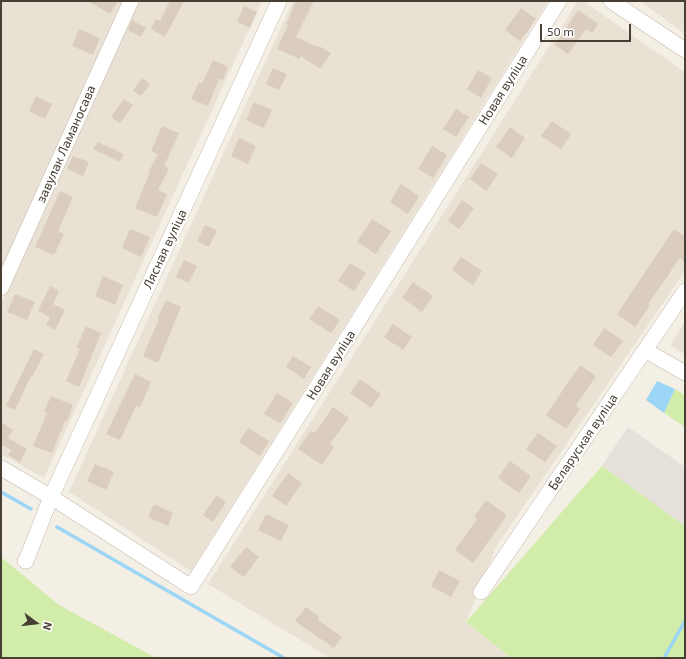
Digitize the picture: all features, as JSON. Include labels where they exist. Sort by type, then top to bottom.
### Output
[{"type":"street","name":"завулак Ламаносава","points":[[1,288],[131,1]]},
{"type":"street","name":"Лясная вуліца","points":[[25,561],[51,496],[279,1]]},
{"type":"street","name":"Новая вуліца","points":[[51,496],[191,587],[559,1]]},
{"type":"street","points":[[611,1],[685,50]]},
{"type":"street","name":"Беларуская вуліца","points":[[481,592],[685,291]]},
{"type":"street","points":[[645,350],[685,373]]},
{"type":"street","points":[[1,468],[51,496]]},
{"type":"shaded area","points":[[1,1],[123,1],[1,274]]},
{"type":"shaded area","points":[[134,1],[262,1],[44,478],[1,454],[1,304]]},
{"type":"shaded area","points":[[293,1],[548,1],[191,571],[69,492]]},
{"type":"shaded area","points":[[578,1],[583,1],[685,72],[685,271],[496,547],[466,622],[510,657],[330,658],[208,584]]},
{"type":"shaded area","points":[[640,1],[685,1],[685,34]]},
{"type":"shaded area","points":[[685,322],[685,355],[670,345]]},
{"type":"shaded area","points":[[628,427],[685,467],[685,526],[602,466]]},
{"type":"green space","points":[[675,389],[685,395],[685,427],[664,413]]},
{"type":"green space","points":[[602,466],[685,526],[685,658],[509,658],[510,657],[466,622]]},
{"type":"green space","points":[[1,557],[59,605],[156,658],[1,658]]},
{"type":"water","points":[[657,381],[675,389],[664,413],[646,400]]},
{"type":"building","points":[[88,1],[118,1],[110,14]]},
{"type":"building","points":[[170,1],[184,1],[165,37],[151,29],[156,19],[160,21]]},
{"type":"building","points":[[296,1],[314,1],[296,37],[318,47],[319,46],[331,53],[320,69],[301,56],[300,59],[277,49],[288,25],[286,24]]},
{"type":"building","points":[[244,6],[257,12],[250,28],[237,22]]},
{"type":"building","points":[[521,8],[536,19],[520,41],[505,30]]},
{"type":"building","points":[[578,10],[598,24],[592,33],[586,29],[568,54],[555,45]]},
{"type":"building","points":[[132,20],[146,28],[141,37],[128,30]]},
{"type":"building","points":[[79,29],[100,38],[93,55],[72,46]]},
{"type":"building","points":[[213,60],[228,67],[223,80],[219,79],[208,106],[191,99],[199,82],[202,84]]},
{"type":"building","points":[[273,68],[287,74],[279,90],[266,84]]},
{"type":"building","points":[[478,70],[492,78],[481,98],[467,89]]},
{"type":"building","points":[[142,78],[150,84],[141,96],[133,91]]},
{"type":"building","points":[[36,96],[52,104],[45,119],[29,111]]},
{"type":"building","points":[[124,99],[133,105],[120,123],[111,117]]},
{"type":"building","points":[[254,102],[272,110],[264,128],[246,120]]},
{"type":"building","points":[[456,109],[469,117],[456,137],[443,129]]},
{"type":"building","points":[[552,121],[571,134],[561,149],[541,136]]},
{"type":"building","points":[[162,126],[179,133],[164,166],[169,169],[158,190],[167,194],[157,217],[135,208],[150,172],[149,171],[158,154],[151,151]]},
{"type":"building","points":[[510,127],[525,138],[512,158],[496,147]]},
{"type":"building","points":[[239,138],[256,146],[248,164],[231,156]]},
{"type":"building","points":[[98,142],[124,154],[120,162],[93,149]]},
{"type":"building","points":[[432,146],[447,155],[433,178],[418,169]]},
{"type":"building","points":[[73,156],[89,162],[83,176],[67,169]]},
{"type":"building","points":[[481,163],[498,174],[486,191],[470,179]]},
{"type":"building","points":[[401,184],[419,196],[408,214],[390,202]]},
{"type":"building","points":[[60,191],[73,197],[58,231],[64,234],[54,255],[35,247]]},
{"type":"building","points":[[462,200],[474,208],[459,229],[448,221]]},
{"type":"building","points":[[372,219],[391,231],[376,254],[357,242]]},
{"type":"building","points":[[205,225],[217,230],[209,247],[197,241]]},
{"type":"building","points":[[130,229],[150,237],[141,257],[122,248]]},
{"type":"building","points":[[674,229],[685,237],[685,262],[680,258],[648,304],[650,305],[635,327],[617,314]]},
{"type":"building","points":[[461,257],[482,271],[473,285],[452,270]]},
{"type":"building","points":[[184,260],[197,266],[189,283],[176,277]]},
{"type":"building","points":[[350,263],[366,273],[354,291],[338,281]]},
{"type":"building","points":[[103,276],[123,285],[115,305],[95,296]]},
{"type":"building","points":[[413,282],[433,296],[422,312],[402,298]]},
{"type":"building","points":[[50,286],[59,291],[53,304],[65,310],[55,330],[46,325],[50,317],[38,311]]},
{"type":"building","points":[[15,294],[35,302],[27,320],[7,312]]},
{"type":"building","points":[[166,300],[181,307],[158,363],[143,356]]},
{"type":"building","points":[[318,306],[340,320],[331,333],[309,319]]},
{"type":"building","points":[[393,324],[412,337],[403,350],[384,337]]},
{"type":"building","points":[[86,326],[101,333],[79,387],[66,381],[80,349],[76,348]]},
{"type":"building","points":[[604,328],[623,341],[611,357],[593,345]]},
{"type":"building","points":[[34,349],[44,354],[32,377],[31,376],[15,410],[6,406]]},
{"type":"building","points":[[293,356],[311,367],[304,379],[286,367]]},
{"type":"building","points":[[580,365],[596,376],[576,405],[580,409],[566,429],[546,415]]},
{"type":"building","points":[[135,374],[151,382],[140,407],[136,406],[120,440],[106,434]]},
{"type":"building","points":[[360,379],[381,394],[371,408],[350,393]]},
{"type":"building","points":[[277,393],[293,403],[280,423],[264,414]]},
{"type":"building","points":[[51,396],[73,405],[52,453],[33,446],[47,413],[44,412]]},
{"type":"building","points":[[333,407],[349,418],[330,444],[334,447],[322,465],[298,449],[311,431],[315,433]]},
{"type":"building","points":[[1,422],[13,430],[8,438],[27,449],[20,462],[8,455],[11,450],[3,445],[1,448]]},
{"type":"building","points":[[248,428],[269,441],[260,456],[239,442]]},
{"type":"building","points":[[538,433],[557,446],[545,462],[526,449]]},
{"type":"building","points":[[510,461],[531,476],[519,493],[498,478]]},
{"type":"building","points":[[95,464],[114,472],[106,490],[87,481]]},
{"type":"building","points":[[288,473],[302,483],[286,506],[272,496]]},
{"type":"building","points":[[217,495],[226,502],[213,522],[203,515]]},
{"type":"building","points":[[486,500],[507,515],[473,563],[455,550],[477,519],[474,517]]},
{"type":"building","points":[[154,504],[173,513],[168,526],[148,517]]},
{"type":"building","points":[[266,514],[289,525],[281,541],[258,530]]},
{"type":"building","points":[[246,547],[259,557],[244,577],[230,567]]},
{"type":"building","points":[[439,570],[460,581],[451,597],[431,586]]},
{"type":"building","points":[[306,607],[319,617],[317,619],[342,637],[334,648],[295,621]]},
{"type":"waterway","points":[[1,492],[31,509]]},
{"type":"waterway","points":[[57,527],[284,658]]},
{"type":"waterway","points":[[664,658],[685,621]]}]
